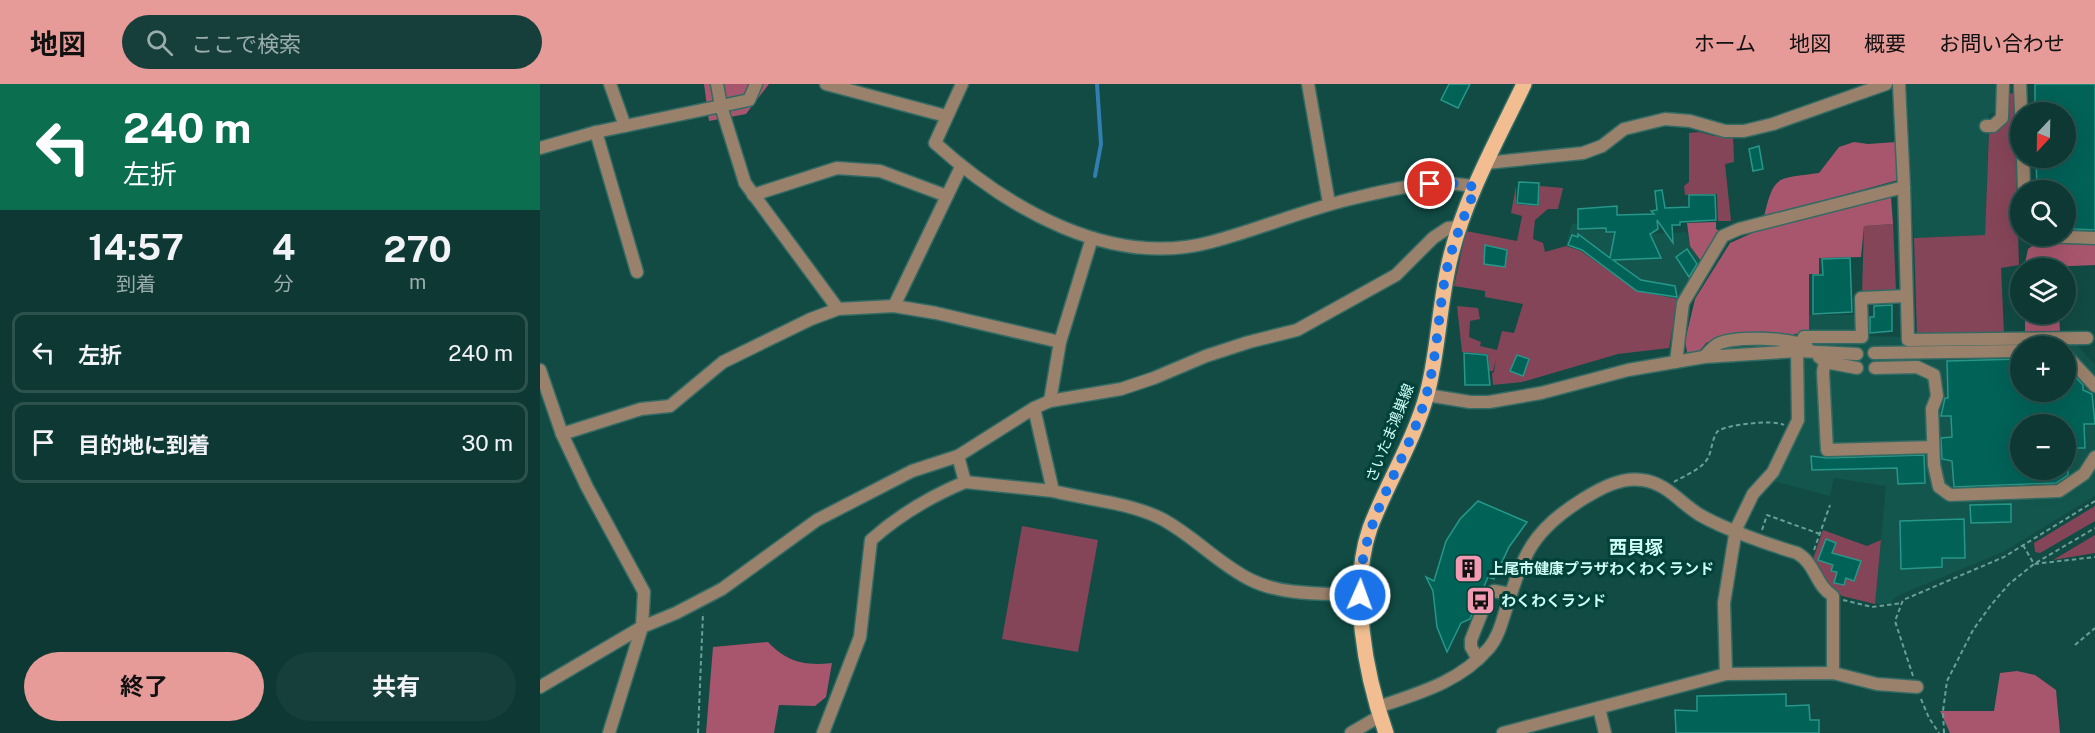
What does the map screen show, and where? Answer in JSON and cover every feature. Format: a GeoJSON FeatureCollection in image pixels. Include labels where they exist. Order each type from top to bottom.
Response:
{"type":"FeatureCollection","features":[{"type":"Feature","properties":{"kind":"main road","name":"さいたま鴻巣線"},"geometry":{"type":"LineString","coordinates":[[1386,733],[1379,711],[1363,629],[1360,595],[1361,565],[1369,533],[1427,395],[1446,275],[1460,227],[1486,163],[1524,84]]}},
{"type":"Feature","properties":{"kind":"street"},"geometry":{"type":"LineString","coordinates":[[610,84],[625,126]]}},
{"type":"Feature","properties":{"kind":"street"},"geometry":{"type":"LineString","coordinates":[[717,84],[720,106],[745,183],[838,309]]}},
{"type":"Feature","properties":{"kind":"street"},"geometry":{"type":"LineString","coordinates":[[540,148],[596,132],[749,100],[756,84]]}},
{"type":"Feature","properties":{"kind":"street"},"geometry":{"type":"LineString","coordinates":[[826,84],[946,116]]}},
{"type":"Feature","properties":{"kind":"street"},"geometry":{"type":"LineString","coordinates":[[962,84],[935,143],[961,167],[1053,225],[1092,238],[1159,249],[1208,243],[1329,203],[1409,185],[1450,183],[1476,187]]}},
{"type":"Feature","properties":{"kind":"street"},"geometry":{"type":"LineString","coordinates":[[1308,84],[1329,203]]}},
{"type":"Feature","properties":{"kind":"street"},"geometry":{"type":"LineString","coordinates":[[1486,163],[1583,153],[1602,146],[1624,129],[1665,119],[1690,121],[1725,131],[1744,131],[1773,124],[1886,84]]}},
{"type":"Feature","properties":{"kind":"street"},"geometry":{"type":"LineString","coordinates":[[1899,84],[1908,340],[2087,338]]}},
{"type":"Feature","properties":{"kind":"street"},"geometry":{"type":"LineString","coordinates":[[1986,126],[1993,126],[2002,118],[2003,84]]}},
{"type":"Feature","properties":{"kind":"street"},"geometry":{"type":"LineString","coordinates":[[2020,84],[2021,102]]}},
{"type":"Feature","properties":{"kind":"street"},"geometry":{"type":"LineString","coordinates":[[596,132],[637,273]]}},
{"type":"Feature","properties":{"kind":"street"},"geometry":{"type":"LineString","coordinates":[[894,306],[961,167]]}},
{"type":"Feature","properties":{"kind":"street"},"geometry":{"type":"LineString","coordinates":[[753,195],[810,179],[837,168],[880,171],[947,196]]}},
{"type":"Feature","properties":{"kind":"street"},"geometry":{"type":"LineString","coordinates":[[2023,180],[2024,168]]}},
{"type":"Feature","properties":{"kind":"street"},"geometry":{"type":"LineString","coordinates":[[1676,362],[1683,303],[1724,236],[1739,229],[1904,187]]}},
{"type":"Feature","properties":{"kind":"street"},"geometry":{"type":"LineString","coordinates":[[540,687],[642,627],[722,589],[817,520],[912,471],[958,456],[1034,408],[1050,401],[1121,388],[1249,342],[1298,330],[1396,275],[1433,238],[1448,228],[1460,227]]}},
{"type":"Feature","properties":{"kind":"street"},"geometry":{"type":"LineString","coordinates":[[2076,237],[2095,238]]}},
{"type":"Feature","properties":{"kind":"street"},"geometry":{"type":"LineString","coordinates":[[1050,401],[1060,342],[1092,238]]}},
{"type":"Feature","properties":{"kind":"street"},"geometry":{"type":"LineString","coordinates":[[1725,674],[1724,603],[1736,529],[1745,508],[1773,472],[1798,420],[1804,338],[1862,336],[1862,298],[1906,296]]}},
{"type":"Feature","properties":{"kind":"street"},"geometry":{"type":"LineString","coordinates":[[562,434],[641,409],[670,406],[723,362],[811,319],[838,309],[894,306],[936,313],[1060,342]]}},
{"type":"Feature","properties":{"kind":"street"},"geometry":{"type":"LineString","coordinates":[[1804,350],[1825,362],[1857,368]]}},
{"type":"Feature","properties":{"kind":"street"},"geometry":{"type":"LineString","coordinates":[[1427,395],[1470,402],[1512,400],[1628,370],[1704,357],[1804,350],[1857,354]]}},
{"type":"Feature","properties":{"kind":"street"},"geometry":{"type":"LineString","coordinates":[[1874,353],[2010,351]]}},
{"type":"Feature","properties":{"kind":"street"},"geometry":{"type":"LineString","coordinates":[[1825,362],[1823,372],[1827,450],[1933,447]]}},
{"type":"Feature","properties":{"kind":"street"},"geometry":{"type":"LineString","coordinates":[[2076,366],[2095,386]]}},
{"type":"Feature","properties":{"kind":"street"},"geometry":{"type":"LineString","coordinates":[[1875,368],[1917,367],[1934,375],[1937,396],[1932,410],[1934,465],[1939,487],[1950,495],[2059,491],[2084,474],[2095,457]]}},
{"type":"Feature","properties":{"kind":"street"},"geometry":{"type":"LineString","coordinates":[[540,370],[562,434],[587,487],[644,592],[642,627],[609,733]]}},
{"type":"Feature","properties":{"kind":"street"},"geometry":{"type":"LineString","coordinates":[[1034,408],[1053,491]]}},
{"type":"Feature","properties":{"kind":"street"},"geometry":{"type":"LineString","coordinates":[[958,456],[965,482]]}},
{"type":"Feature","properties":{"kind":"street"},"geometry":{"type":"LineString","coordinates":[[1351,733],[1379,711],[1437,687],[1478,659],[1495,640],[1528,548],[1541,531],[1568,508],[1608,485],[1624,481],[1642,480],[1666,489],[1700,515],[1797,553],[1808,561],[1819,584],[1833,596],[1833,673]]}},
{"type":"Feature","properties":{"kind":"street"},"geometry":{"type":"LineString","coordinates":[[823,733],[860,637],[871,540],[894,520],[932,496],[965,482],[1053,491],[1127,506],[1161,518],[1232,568],[1262,584],[1300,592],[1360,595]]}},
{"type":"Feature","properties":{"kind":"street"},"geometry":{"type":"LineString","coordinates":[[1478,659],[1471,647],[1471,640],[1489,594],[1494,591],[1511,594]]}},
{"type":"Feature","properties":{"kind":"street"},"geometry":{"type":"LineString","coordinates":[[1503,733],[1725,674],[1833,673],[1877,684],[1917,687]]}},
{"type":"Feature","properties":{"kind":"street"},"geometry":{"type":"LineString","coordinates":[[1599,708],[1605,733]]}},
{"type":"Feature","properties":{"kind":"path"},"geometry":{"type":"LineString","coordinates":[[1666,489],[1702,466],[1717,432],[1723,427],[1775,420],[1793,433]]}},
{"type":"Feature","properties":{"kind":"path"},"geometry":{"type":"LineString","coordinates":[[1897,616],[1903,600],[1983,567],[2095,501]]}},
{"type":"Feature","properties":{"kind":"path"},"geometry":{"type":"LineString","coordinates":[[1808,561],[1830,505]]}},
{"type":"Feature","properties":{"kind":"path"},"geometry":{"type":"LineString","coordinates":[[1758,539],[1767,515],[1820,534]]}},
{"type":"Feature","properties":{"kind":"path"},"geometry":{"type":"LineString","coordinates":[[1944,733],[1943,711],[1947,681],[1973,630],[2008,584],[2034,564],[2095,528]]}},
{"type":"Feature","properties":{"kind":"path"},"geometry":{"type":"LineString","coordinates":[[2023,545],[2034,564]]}},
{"type":"Feature","properties":{"kind":"path"},"geometry":{"type":"LineString","coordinates":[[2034,564],[2095,557]]}},
{"type":"Feature","properties":{"kind":"path"},"geometry":{"type":"LineString","coordinates":[[1833,596],[1863,606],[1902,603]]}},
{"type":"Feature","properties":{"kind":"path"},"geometry":{"type":"LineString","coordinates":[[698,733],[703,598]]}},
{"type":"Feature","properties":{"kind":"path"},"geometry":{"type":"LineString","coordinates":[[2075,645],[2095,628]]}},
{"type":"Feature","properties":{"kind":"shaded area"},"geometry":{"type":"Polygon","coordinates":[[[704,84],[769,84],[746,114],[709,121],[704,84]]]}},
{"type":"Feature","properties":{"kind":"shaded area"},"geometry":{"type":"Polygon","coordinates":[[[1907,84],[1996,84],[1995,113],[1989,114],[1985,235],[1914,238],[1907,84]]]}},
{"type":"Feature","properties":{"kind":"shaded area"},"geometry":{"type":"Polygon","coordinates":[[[2014,93],[2014,102],[2010,102],[2010,168],[2016,168],[2017,180],[2010,180],[2010,246],[2018,246],[2019,258],[2010,258],[2010,266],[2001,268],[2004,333],[1917,337],[1914,238],[1985,235],[1989,131],[2006,94],[2014,93]]]}},
{"type":"Feature","properties":{"kind":"shaded area"},"geometry":{"type":"Polygon","coordinates":[[[1699,132],[1714,136],[1733,135],[1734,162],[1725,164],[1731,221],[1718,221],[1717,194],[1685,195],[1684,186],[1689,182],[1689,133],[1699,132]]]}},
{"type":"Feature","properties":{"kind":"shaded area"},"geometry":{"type":"Polygon","coordinates":[[[1854,142],[1868,144],[1896,142],[1898,180],[1764,217],[1775,185],[1786,178],[1819,173],[1839,147],[1854,142]]]}},
{"type":"Feature","properties":{"kind":"shaded area"},"geometry":{"type":"Polygon","coordinates":[[[1516,186],[1516,204],[1538,206],[1540,186],[1563,188],[1558,209],[1548,209],[1535,220],[1533,239],[1543,243],[1545,252],[1566,246],[1581,251],[1637,291],[1678,299],[1669,348],[1618,354],[1522,382],[1493,385],[1492,373],[1494,372],[1496,360],[1493,371],[1489,371],[1488,354],[1462,352],[1457,306],[1478,308],[1480,319],[1470,321],[1469,337],[1481,342],[1480,346],[1497,350],[1502,331],[1514,333],[1523,304],[1485,297],[1485,291],[1454,286],[1466,231],[1517,241],[1522,216],[1511,213],[1516,186]]]}},
{"type":"Feature","properties":{"kind":"shaded area"},"geometry":{"type":"Polygon","coordinates":[[[1891,197],[1893,224],[1864,226],[1861,257],[1819,258],[1819,274],[1809,274],[1809,333],[1794,334],[1794,337],[1720,337],[1706,343],[1697,354],[1687,352],[1685,341],[1695,299],[1730,243],[1759,230],[1891,197]]]}},
{"type":"Feature","properties":{"kind":"shaded area"},"geometry":{"type":"Polygon","coordinates":[[[1716,222],[1716,229],[1720,231],[1701,261],[1690,246],[1687,223],[1716,222]]]}},
{"type":"Feature","properties":{"kind":"shaded area"},"geometry":{"type":"Polygon","coordinates":[[[1572,223],[1585,226],[1594,225],[1594,229],[1604,229],[1605,233],[1626,235],[1687,232],[1690,246],[1701,261],[1678,299],[1637,292],[1581,251],[1566,245],[1572,223]]]}},
{"type":"Feature","properties":{"kind":"shaded area"},"geometry":{"type":"Polygon","coordinates":[[[1893,224],[1896,290],[1891,294],[1862,294],[1864,226],[1893,224]]]}},
{"type":"Feature","properties":{"kind":"shaded area"},"geometry":{"type":"Polygon","coordinates":[[[2076,243],[2095,243],[2095,265],[2076,266],[2076,258],[2026,258],[2028,249],[2032,246],[2076,246],[2076,243]]]}},
{"type":"Feature","properties":{"kind":"shaded area"},"geometry":{"type":"Polygon","coordinates":[[[1808,315],[1858,315],[1867,336],[1903,337],[1903,345],[2010,344],[2010,402],[2076,402],[2076,344],[2095,365],[2095,496],[2003,552],[1897,596],[1890,603],[1875,604],[1886,486],[1834,478],[1830,496],[1770,480],[1797,437],[1803,412],[1794,334],[1808,333],[1808,315]]]}},
{"type":"Feature","properties":{"kind":"shaded area"},"geometry":{"type":"Polygon","coordinates":[[[2025,324],[2060,324],[2060,332],[2025,332],[2025,324]]]}},
{"type":"Feature","properties":{"kind":"shaded area"},"geometry":{"type":"Polygon","coordinates":[[[2095,506],[2095,521],[2040,553],[2035,552],[2034,543],[2095,506]]]}},
{"type":"Feature","properties":{"kind":"shaded area"},"geometry":{"type":"Polygon","coordinates":[[[1022,526],[1098,540],[1078,652],[1002,639],[1022,526]]]}},
{"type":"Feature","properties":{"kind":"shaded area"},"geometry":{"type":"Polygon","coordinates":[[[1823,530],[1867,546],[1881,540],[1875,604],[1842,596],[1824,580],[1813,559],[1823,530]]]}},
{"type":"Feature","properties":{"kind":"shaded area"},"geometry":{"type":"Polygon","coordinates":[[[2095,535],[2095,553],[2053,560],[2095,535]]]}},
{"type":"Feature","properties":{"kind":"shaded area"},"geometry":{"type":"Polygon","coordinates":[[[768,642],[782,654],[797,661],[813,664],[832,663],[826,697],[815,706],[779,705],[774,733],[706,733],[713,647],[768,642]]]}},
{"type":"Feature","properties":{"kind":"shaded area"},"geometry":{"type":"Polygon","coordinates":[[[2017,671],[2035,675],[2056,690],[2060,733],[1950,733],[1940,711],[1994,711],[2000,673],[2017,671]]]}},
{"type":"Feature","properties":{"kind":"building"},"geometry":{"type":"Polygon","coordinates":[[[1449,84],[1470,84],[1458,108],[1441,100],[1449,84]]]}},
{"type":"Feature","properties":{"kind":"building"},"geometry":{"type":"Polygon","coordinates":[[[2035,84],[2095,84],[2095,230],[2076,229],[2076,180],[2037,180],[2036,168],[2076,168],[2076,102],[2035,102],[2035,84]]]}},
{"type":"Feature","properties":{"kind":"building"},"geometry":{"type":"Polygon","coordinates":[[[1759,146],[1763,169],[1753,171],[1749,149],[1759,146]]]}},
{"type":"Feature","properties":{"kind":"building"},"geometry":{"type":"Polygon","coordinates":[[[1519,182],[1539,183],[1538,205],[1517,203],[1519,182]]]}},
{"type":"Feature","properties":{"kind":"building"},"geometry":{"type":"Polygon","coordinates":[[[1662,190],[1665,208],[1689,207],[1689,195],[1715,195],[1716,220],[1680,222],[1680,225],[1672,225],[1673,243],[1657,220],[1658,229],[1650,234],[1661,258],[1613,260],[1641,280],[1675,286],[1677,297],[1637,291],[1582,250],[1568,245],[1572,235],[1578,237],[1578,234],[1610,258],[1615,232],[1606,232],[1606,228],[1578,229],[1578,209],[1617,206],[1617,215],[1654,214],[1651,211],[1657,210],[1655,191],[1662,190]]]}},
{"type":"Feature","properties":{"kind":"building"},"geometry":{"type":"Polygon","coordinates":[[[1485,245],[1507,250],[1505,267],[1484,264],[1485,245]]]}},
{"type":"Feature","properties":{"kind":"building"},"geometry":{"type":"Polygon","coordinates":[[[1687,249],[1697,264],[1689,277],[1676,257],[1687,249]]]}},
{"type":"Feature","properties":{"kind":"building"},"geometry":{"type":"Polygon","coordinates":[[[1850,258],[1852,312],[1813,314],[1813,275],[1823,275],[1822,259],[1850,258]]]}},
{"type":"Feature","properties":{"kind":"building"},"geometry":{"type":"Polygon","coordinates":[[[1892,305],[1892,331],[1870,333],[1870,317],[1874,317],[1874,306],[1892,305]]]}},
{"type":"Feature","properties":{"kind":"building"},"geometry":{"type":"Polygon","coordinates":[[[1464,353],[1487,355],[1490,385],[1465,385],[1464,353]]]}},
{"type":"Feature","properties":{"kind":"building"},"geometry":{"type":"Polygon","coordinates":[[[1517,355],[1529,359],[1523,376],[1510,371],[1517,355]]]}},
{"type":"Feature","properties":{"kind":"building"},"geometry":{"type":"Polygon","coordinates":[[[2010,359],[2010,402],[2076,402],[2076,378],[2083,385],[2083,390],[2092,394],[2095,424],[2084,424],[2085,448],[2076,448],[2076,414],[2010,414],[2010,480],[2060,480],[2056,483],[1954,487],[1952,461],[1942,459],[1941,438],[1952,437],[1951,416],[1941,416],[1945,398],[1948,398],[1947,361],[2010,359]]]}},
{"type":"Feature","properties":{"kind":"building"},"geometry":{"type":"Polygon","coordinates":[[[1924,455],[1925,483],[1898,484],[1897,468],[1812,470],[1811,456],[1827,458],[1924,455]]]}},
{"type":"Feature","properties":{"kind":"building","name":"上尾市健康プラザわくわくランド"},"geometry":{"type":"Polygon","coordinates":[[[1478,501],[1527,522],[1509,547],[1494,579],[1488,577],[1470,619],[1461,623],[1447,652],[1437,627],[1433,591],[1426,577],[1434,581],[1446,541],[1460,519],[1478,501]]]}},
{"type":"Feature","properties":{"kind":"building"},"geometry":{"type":"Polygon","coordinates":[[[2011,504],[2011,522],[1971,523],[1970,505],[2011,504]]]}},
{"type":"Feature","properties":{"kind":"building"},"geometry":{"type":"Polygon","coordinates":[[[1964,519],[1965,558],[1942,558],[1942,567],[1901,569],[1900,521],[1964,519]]]}},
{"type":"Feature","properties":{"kind":"building"},"geometry":{"type":"Polygon","coordinates":[[[1826,539],[1836,543],[1832,553],[1861,561],[1854,581],[1846,578],[1844,585],[1834,583],[1837,572],[1831,571],[1833,565],[1818,560],[1826,539]]]}},
{"type":"Feature","properties":{"kind":"building"},"geometry":{"type":"Polygon","coordinates":[[[1786,694],[1786,706],[1809,705],[1810,720],[1819,720],[1819,733],[1676,733],[1675,710],[1697,711],[1697,696],[1786,694]]]}},
{"type":"Feature","properties":{"kind":"waterway"},"geometry":{"type":"LineString","coordinates":[[1095,176],[1101,144],[1097,84]]}},
{"type":"Feature","properties":{"kind":"place","name":"上尾市健康プラザわくわくランド"},"geometry":{"type":"Point","coordinates":[1468,569]}},
{"type":"Feature","properties":{"kind":"place","name":"わくわくランド"},"geometry":{"type":"Point","coordinates":[1480,601]}},
{"type":"Feature","properties":{"kind":"district","name":"西貝塚"},"geometry":{"type":"Point","coordinates":[1636,548]}},
{"type":"Feature","properties":{"kind":"route"},"geometry":{"type":"LineString","coordinates":[[1360,595],[1359,578],[1363,552],[1371,527],[1427,395],[1446,275],[1455,240],[1476,187],[1450,183],[1430,184]]}}]}
